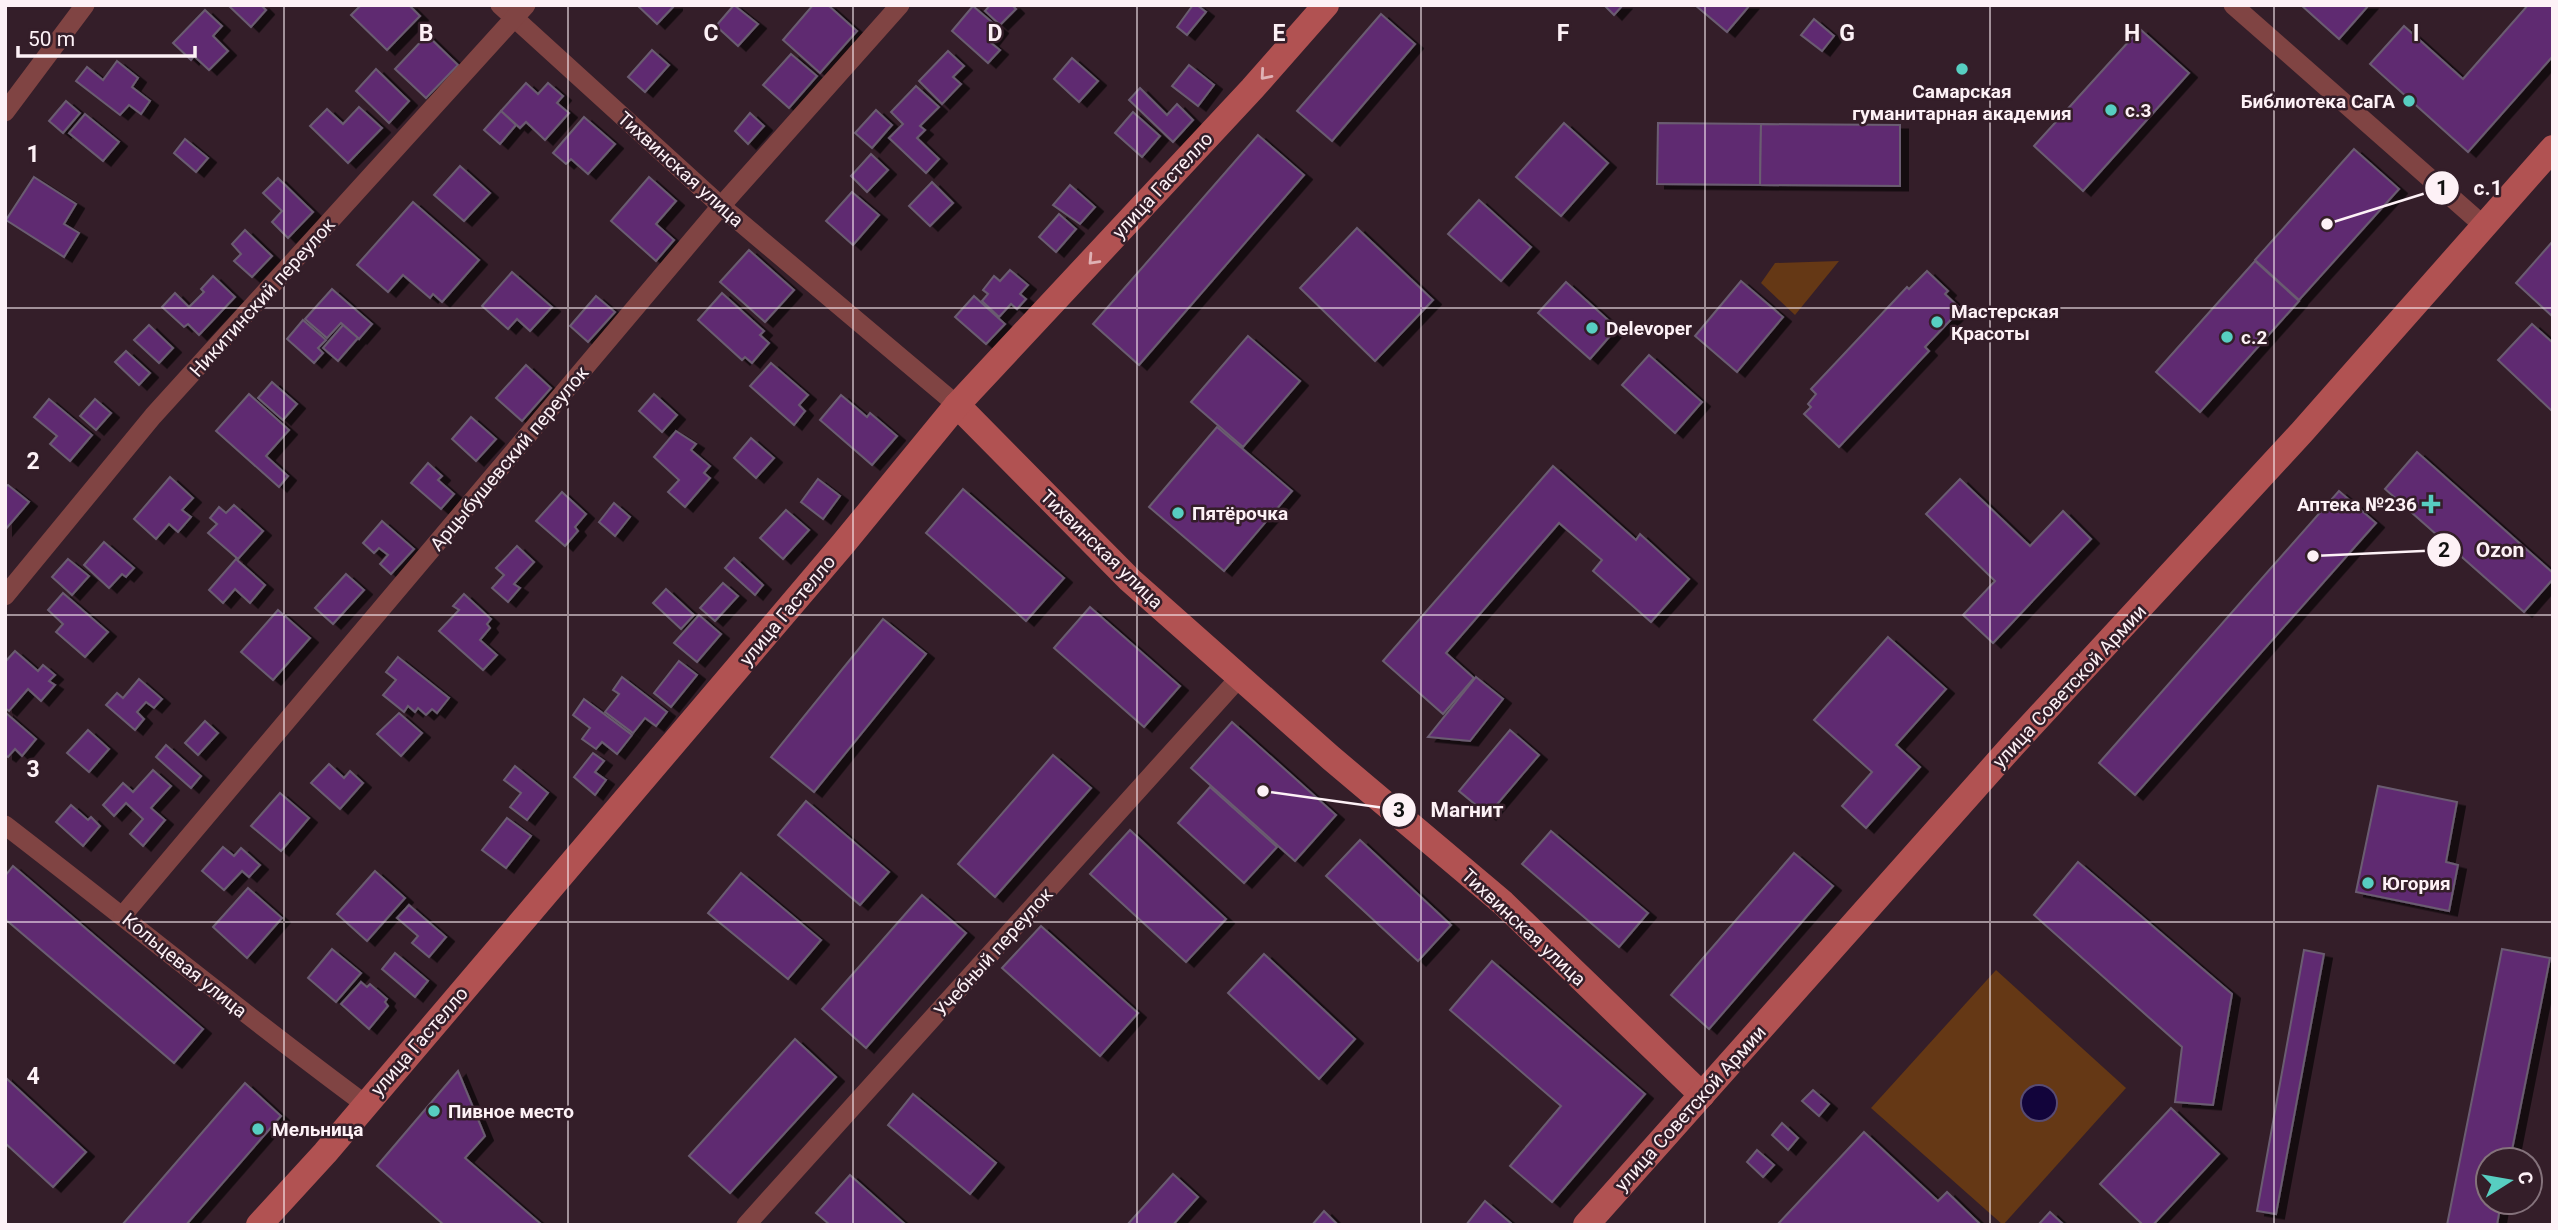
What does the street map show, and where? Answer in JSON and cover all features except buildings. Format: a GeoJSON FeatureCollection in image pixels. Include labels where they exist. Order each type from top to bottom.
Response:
{"type":"FeatureCollection","features":[{"type":"Feature","properties":{"kind":"street"},"geometry":{"type":"LineString","coordinates":[[5,112],[85,5]]}},
{"type":"Feature","properties":{"kind":"street","name":"Арцыбушевский переулок"},"geometry":{"type":"LineString","coordinates":[[122,915],[721,206],[900,5]]}},
{"type":"Feature","properties":{"kind":"street","name":"улица Гастелло"},"geometry":{"type":"LineString","coordinates":[[259,1225],[325,1153],[843,544],[957,405],[1252,89],[1326,5]]}},
{"type":"Feature","properties":{"kind":"street"},"geometry":{"type":"LineString","coordinates":[[2233,5],[2484,226]]}},
{"type":"Feature","properties":{"kind":"street","name":"Тихвинская улица"},"geometry":{"type":"LineString","coordinates":[[513,10],[721,206],[957,405],[1130,580],[1239,678],[1503,903],[1702,1095]]}},
{"type":"Feature","properties":{"kind":"street","name":"Никитинский переулок"},"geometry":{"type":"LineString","coordinates":[[5,596],[153,416],[513,10]]}},
{"type":"Feature","properties":{"kind":"street","name":"улица Советской Армии"},"geometry":{"type":"LineString","coordinates":[[1586,1225],[2014,745],[2302,432],[2553,148]]}},
{"type":"Feature","properties":{"kind":"street","name":"Учебный переулок"},"geometry":{"type":"LineString","coordinates":[[746,1225],[1239,678]]}},
{"type":"Feature","properties":{"kind":"street","name":"Кольцевая улица"},"geometry":{"type":"LineString","coordinates":[[5,825],[271,1035],[365,1104]]}},
{"type":"Feature","properties":{"kind":"shaded area"},"geometry":{"type":"Polygon","coordinates":[[[1839,261],[1795,315],[1761,283],[1775,263],[1839,261]]]}},
{"type":"Feature","properties":{"kind":"shaded area"},"geometry":{"type":"Polygon","coordinates":[[[1996,970],[2126,1088],[2003,1225],[1871,1108],[1996,970]]]}},
{"type":"Feature","properties":{"kind":"shaded area"},"geometry":{"type":"Polygon","coordinates":[[[2039,1085],[2052,1090],[2057,1103],[2052,1116],[2039,1121],[2026,1116],[2021,1103],[2026,1090],[2039,1085]]]}},
{"type":"Feature","properties":{"kind":"place","name":"Самарская гуманитарная академия"},"geometry":{"type":"Point","coordinates":[1962,69]}},
{"type":"Feature","properties":{"kind":"place","name":"Библиотека СаГА"},"geometry":{"type":"Point","coordinates":[2409,101]}},
{"type":"Feature","properties":{"kind":"place","name":"с.3"},"geometry":{"type":"Point","coordinates":[2111,110]}},
{"type":"Feature","properties":{"kind":"place","name":"с.1"},"geometry":{"type":"Point","coordinates":[2327,224]}},
{"type":"Feature","properties":{"kind":"place","name":"Мастерская Красоты"},"geometry":{"type":"Point","coordinates":[1937,322]}},
{"type":"Feature","properties":{"kind":"place","name":"Delevoper"},"geometry":{"type":"Point","coordinates":[1592,328]}},
{"type":"Feature","properties":{"kind":"place","name":"с.2"},"geometry":{"type":"Point","coordinates":[2227,337]}},
{"type":"Feature","properties":{"kind":"place","name":"Аптека №236"},"geometry":{"type":"Point","coordinates":[2431,504]}},
{"type":"Feature","properties":{"kind":"place","name":"Пятёрочка"},"geometry":{"type":"Point","coordinates":[1178,513]}},
{"type":"Feature","properties":{"kind":"place","name":"Ozon"},"geometry":{"type":"Point","coordinates":[2313,556]}},
{"type":"Feature","properties":{"kind":"place","name":"Магнит"},"geometry":{"type":"Point","coordinates":[1263,791]}},
{"type":"Feature","properties":{"kind":"place","name":"Югория"},"geometry":{"type":"Point","coordinates":[2368,883]}},
{"type":"Feature","properties":{"kind":"place","name":"Пивное место"},"geometry":{"type":"Point","coordinates":[434,1111]}},
{"type":"Feature","properties":{"kind":"place","name":"Мельница"},"geometry":{"type":"Point","coordinates":[258,1129]}}]}
